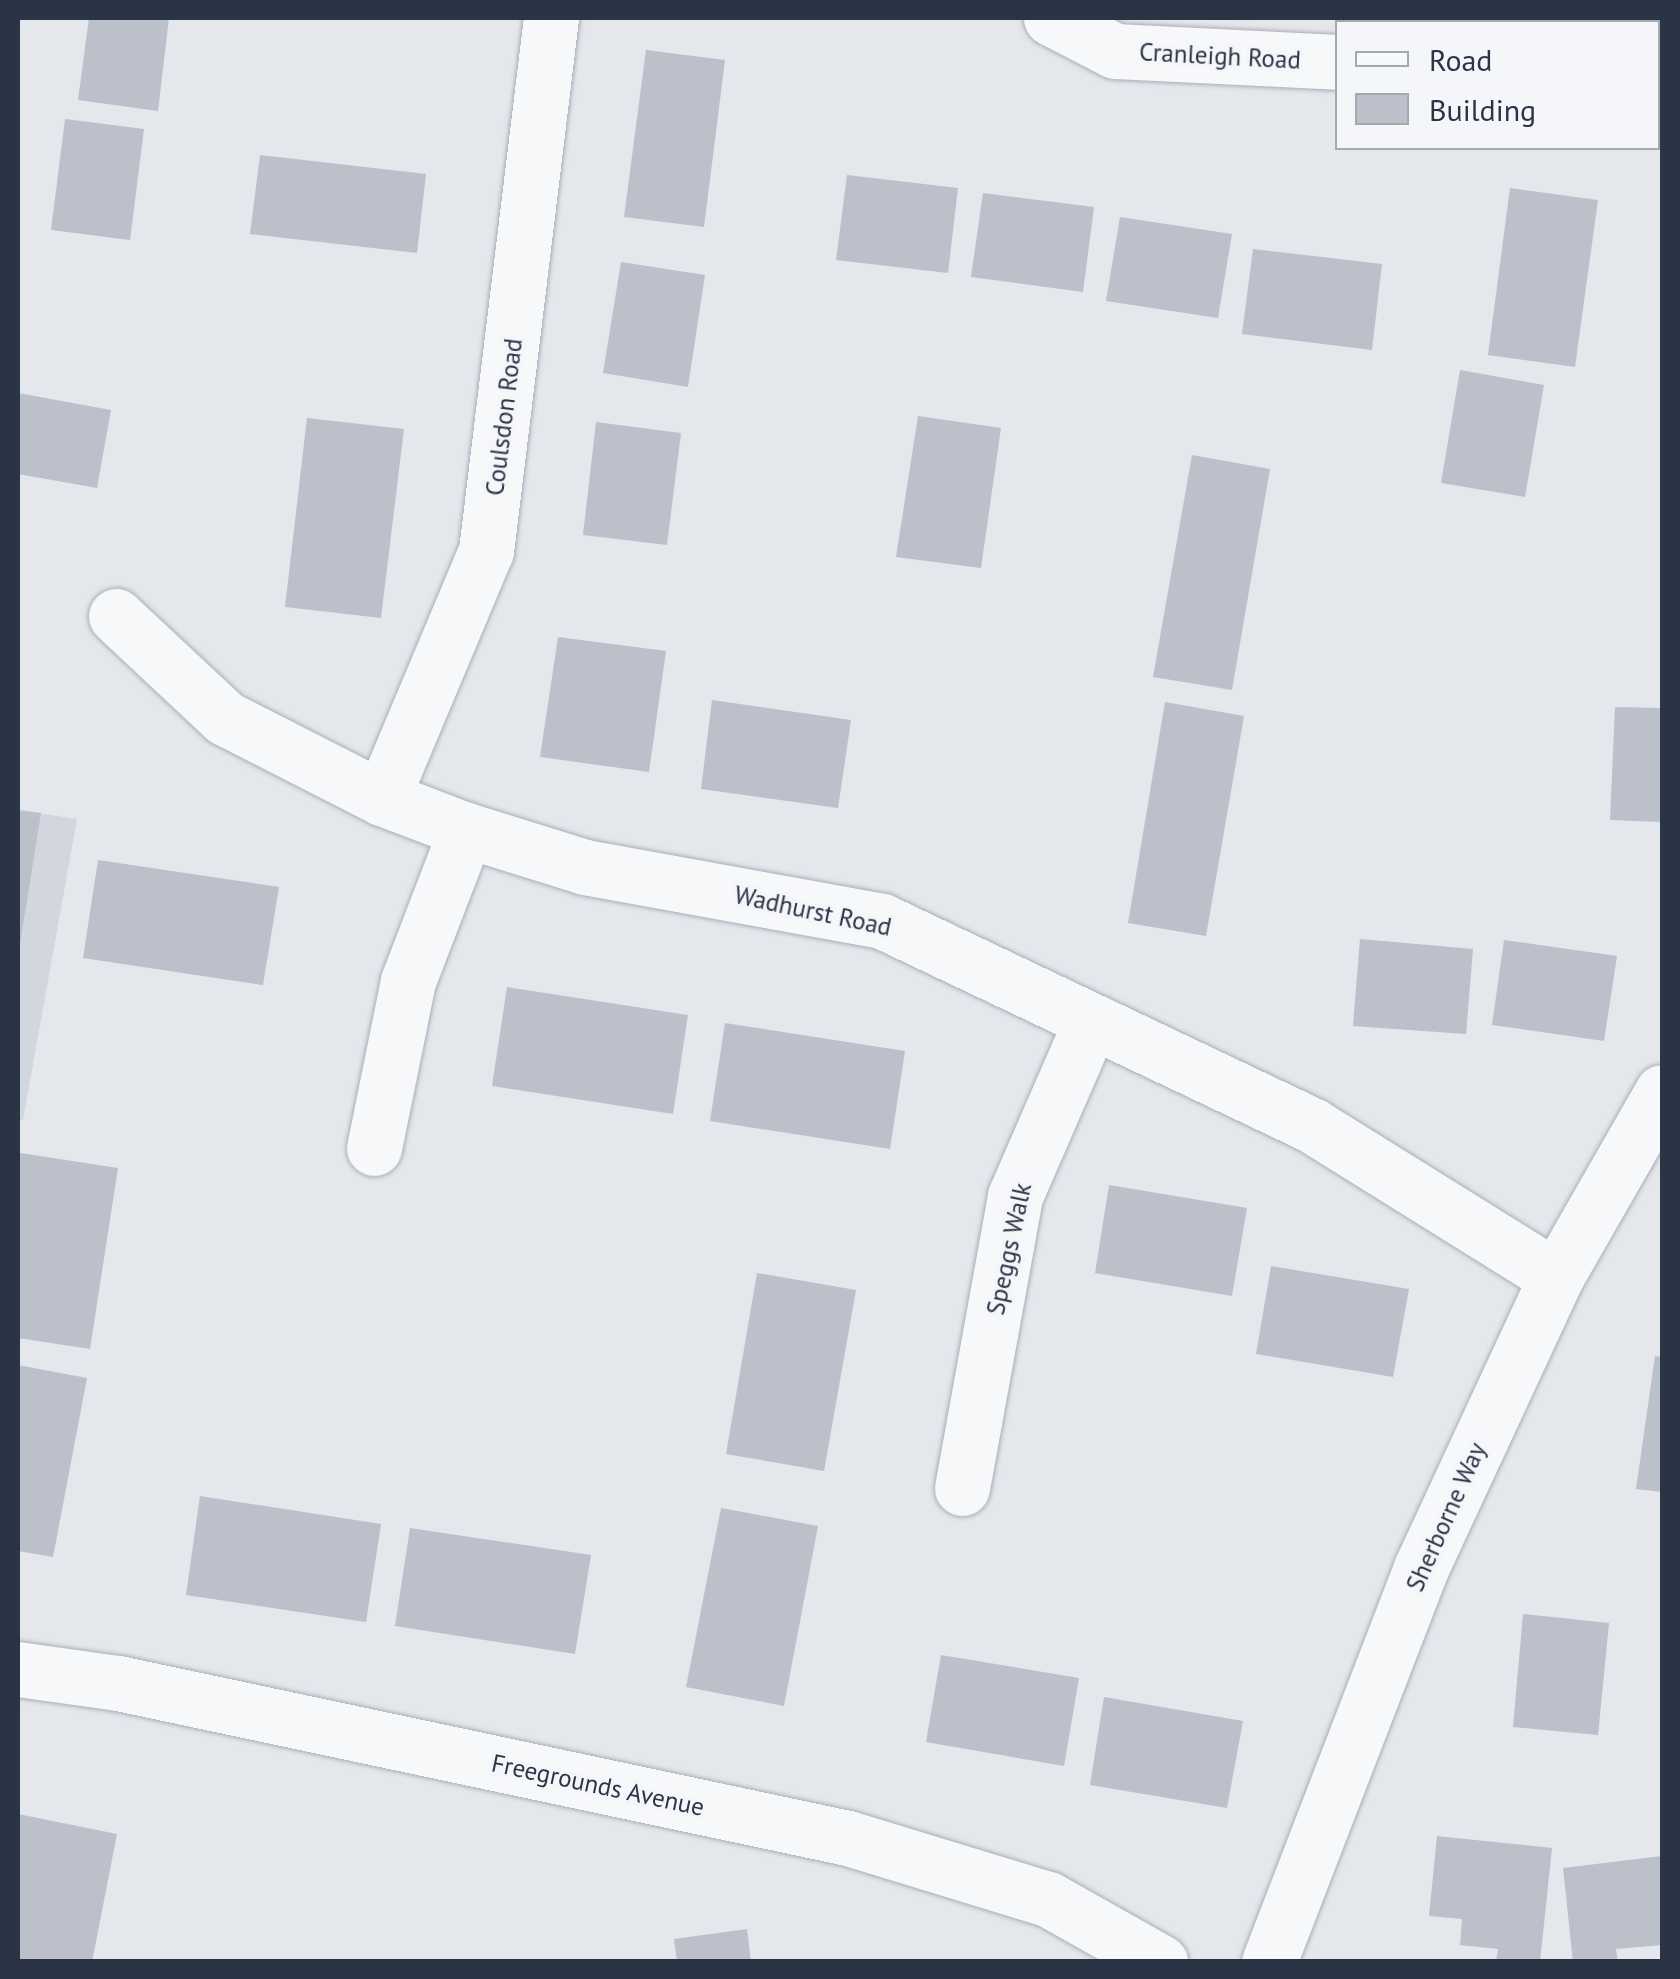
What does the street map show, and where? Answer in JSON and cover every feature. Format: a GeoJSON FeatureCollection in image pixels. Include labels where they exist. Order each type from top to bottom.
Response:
{"type":"FeatureCollection","features":[{"type":"Feature","properties":{"kind":"street","name":"Coulsdon Road"},"geometry":{"type":"LineString","coordinates":[[382,798],[486,550],[551,18]]}},
{"type":"Feature","properties":{"kind":"street","name":"Cranleigh Road"},"geometry":{"type":"LineString","coordinates":[[1051,18],[1115,51],[1335,62]]}},
{"type":"Feature","properties":{"kind":"street","name":"Wadhurst Road"},"geometry":{"type":"LineString","coordinates":[[116,616],[225,718],[382,798],[466,830],[586,867],[882,921],[1314,1126],[1556,1277]]}},
{"type":"Feature","properties":{"kind":"street"},"geometry":{"type":"LineString","coordinates":[[374,1148],[408,981],[466,830]]}},
{"type":"Feature","properties":{"kind":"street","name":"Speggs Walk"},"geometry":{"type":"LineString","coordinates":[[962,1488],[1015,1196],[1091,1021]]}},
{"type":"Feature","properties":{"kind":"street","name":"Sherborne Way"},"geometry":{"type":"LineString","coordinates":[[1268,1962],[1420,1568],[1556,1277],[1662,1092]]}},
{"type":"Feature","properties":{"kind":"street","name":"Freegrounds Avenue"},"geometry":{"type":"LineString","coordinates":[[18,1669],[118,1682],[848,1838],[1048,1899],[1160,1962]]}},
{"type":"Feature","properties":{"kind":"shaded area"},"geometry":{"type":"Polygon","coordinates":[[[18,810],[77,819],[23,1120],[18,1120],[18,810]]]}},
{"type":"Feature","properties":{"kind":"building"},"geometry":{"type":"Polygon","coordinates":[[[89,18],[169,18],[158,111],[78,100],[89,18]]]}},
{"type":"Feature","properties":{"kind":"building"},"geometry":{"type":"Polygon","coordinates":[[[1496,18],[1610,18],[1610,20],[1496,18]]]}},
{"type":"Feature","properties":{"kind":"building"},"geometry":{"type":"Polygon","coordinates":[[[1662,18],[1662,56],[1660,20],[1630,20],[1662,18]]]}},
{"type":"Feature","properties":{"kind":"building"},"geometry":{"type":"Polygon","coordinates":[[[646,50],[725,60],[704,227],[624,217],[646,50]]]}},
{"type":"Feature","properties":{"kind":"building"},"geometry":{"type":"Polygon","coordinates":[[[65,119],[144,129],[130,240],[51,230],[65,119]]]}},
{"type":"Feature","properties":{"kind":"building"},"geometry":{"type":"Polygon","coordinates":[[[260,155],[426,174],[417,253],[250,234],[260,155]]]}},
{"type":"Feature","properties":{"kind":"building"},"geometry":{"type":"Polygon","coordinates":[[[847,175],[958,188],[948,273],[836,260],[847,175]]]}},
{"type":"Feature","properties":{"kind":"building"},"geometry":{"type":"Polygon","coordinates":[[[1510,188],[1598,200],[1575,367],[1488,355],[1510,188]]]}},
{"type":"Feature","properties":{"kind":"building"},"geometry":{"type":"Polygon","coordinates":[[[983,193],[1094,207],[1083,292],[971,277],[983,193]]]}},
{"type":"Feature","properties":{"kind":"building"},"geometry":{"type":"Polygon","coordinates":[[[1120,217],[1232,234],[1218,318],[1106,301],[1120,217]]]}},
{"type":"Feature","properties":{"kind":"building"},"geometry":{"type":"Polygon","coordinates":[[[1253,249],[1382,264],[1372,350],[1242,334],[1253,249]]]}},
{"type":"Feature","properties":{"kind":"building"},"geometry":{"type":"Polygon","coordinates":[[[621,262],[705,275],[688,387],[603,373],[621,262]]]}},
{"type":"Feature","properties":{"kind":"building"},"geometry":{"type":"Polygon","coordinates":[[[1460,370],[1544,385],[1525,497],[1441,483],[1460,370]]]}},
{"type":"Feature","properties":{"kind":"building"},"geometry":{"type":"Polygon","coordinates":[[[18,393],[111,410],[97,488],[18,474],[18,393]]]}},
{"type":"Feature","properties":{"kind":"building"},"geometry":{"type":"Polygon","coordinates":[[[918,416],[1001,428],[981,568],[896,557],[918,416]]]}},
{"type":"Feature","properties":{"kind":"building"},"geometry":{"type":"Polygon","coordinates":[[[307,418],[404,429],[381,618],[285,607],[307,418]]]}},
{"type":"Feature","properties":{"kind":"building"},"geometry":{"type":"Polygon","coordinates":[[[596,422],[681,433],[667,545],[583,535],[596,422]]]}},
{"type":"Feature","properties":{"kind":"building"},"geometry":{"type":"Polygon","coordinates":[[[1192,455],[1270,469],[1232,690],[1153,677],[1192,455]]]}},
{"type":"Feature","properties":{"kind":"building"},"geometry":{"type":"Polygon","coordinates":[[[558,637],[666,651],[649,772],[540,757],[558,637]]]}},
{"type":"Feature","properties":{"kind":"building"},"geometry":{"type":"Polygon","coordinates":[[[712,700],[851,720],[838,808],[701,789],[712,700]]]}},
{"type":"Feature","properties":{"kind":"building"},"geometry":{"type":"Polygon","coordinates":[[[1165,702],[1244,716],[1206,936],[1128,923],[1165,702]]]}},
{"type":"Feature","properties":{"kind":"building"},"geometry":{"type":"Polygon","coordinates":[[[1615,707],[1662,708],[1662,822],[1610,820],[1615,707]]]}},
{"type":"Feature","properties":{"kind":"building"},"geometry":{"type":"Polygon","coordinates":[[[18,810],[41,813],[20,944],[18,944],[18,810]]]}},
{"type":"Feature","properties":{"kind":"building"},"geometry":{"type":"Polygon","coordinates":[[[98,860],[279,887],[263,985],[83,958],[98,860]]]}},
{"type":"Feature","properties":{"kind":"building"},"geometry":{"type":"Polygon","coordinates":[[[1360,939],[1473,949],[1466,1034],[1353,1026],[1360,939]]]}},
{"type":"Feature","properties":{"kind":"building"},"geometry":{"type":"Polygon","coordinates":[[[1504,940],[1617,956],[1604,1041],[1492,1025],[1504,940]]]}},
{"type":"Feature","properties":{"kind":"building"},"geometry":{"type":"Polygon","coordinates":[[[507,987],[688,1015],[673,1114],[492,1086],[507,987]]]}},
{"type":"Feature","properties":{"kind":"building"},"geometry":{"type":"Polygon","coordinates":[[[725,1023],[905,1051],[890,1149],[710,1121],[725,1023]]]}},
{"type":"Feature","properties":{"kind":"building"},"geometry":{"type":"Polygon","coordinates":[[[20,1153],[118,1168],[90,1349],[18,1338],[20,1153]]]}},
{"type":"Feature","properties":{"kind":"building"},"geometry":{"type":"Polygon","coordinates":[[[1109,1185],[1247,1208],[1232,1296],[1095,1273],[1109,1185]]]}},
{"type":"Feature","properties":{"kind":"building"},"geometry":{"type":"Polygon","coordinates":[[[1271,1266],[1409,1289],[1393,1377],[1256,1354],[1271,1266]]]}},
{"type":"Feature","properties":{"kind":"building"},"geometry":{"type":"Polygon","coordinates":[[[757,1273],[856,1290],[824,1471],[726,1454],[757,1273]]]}},
{"type":"Feature","properties":{"kind":"building"},"geometry":{"type":"Polygon","coordinates":[[[1655,1356],[1662,1357],[1662,1492],[1636,1489],[1655,1356]]]}},
{"type":"Feature","properties":{"kind":"building"},"geometry":{"type":"Polygon","coordinates":[[[18,1365],[87,1378],[53,1557],[18,1551],[18,1365]]]}},
{"type":"Feature","properties":{"kind":"building"},"geometry":{"type":"Polygon","coordinates":[[[200,1496],[381,1524],[366,1622],[186,1595],[200,1496]]]}},
{"type":"Feature","properties":{"kind":"building"},"geometry":{"type":"Polygon","coordinates":[[[721,1508],[818,1526],[784,1706],[686,1687],[721,1508]]]}},
{"type":"Feature","properties":{"kind":"building"},"geometry":{"type":"Polygon","coordinates":[[[410,1528],[591,1555],[575,1654],[395,1626],[410,1528]]]}},
{"type":"Feature","properties":{"kind":"building"},"geometry":{"type":"Polygon","coordinates":[[[1523,1614],[1609,1623],[1598,1735],[1513,1727],[1523,1614]]]}},
{"type":"Feature","properties":{"kind":"building"},"geometry":{"type":"Polygon","coordinates":[[[941,1655],[1079,1678],[1064,1766],[926,1742],[941,1655]]]}},
{"type":"Feature","properties":{"kind":"building"},"geometry":{"type":"Polygon","coordinates":[[[1104,1697],[1243,1721],[1227,1808],[1090,1785],[1104,1697]]]}},
{"type":"Feature","properties":{"kind":"building"},"geometry":{"type":"Polygon","coordinates":[[[18,1814],[117,1834],[92,1962],[18,1962],[18,1814]]]}},
{"type":"Feature","properties":{"kind":"building"},"geometry":{"type":"Polygon","coordinates":[[[1437,1836],[1552,1848],[1540,1962],[1496,1962],[1498,1949],[1460,1945],[1462,1919],[1429,1916],[1437,1836]]]}},
{"type":"Feature","properties":{"kind":"building"},"geometry":{"type":"Polygon","coordinates":[[[1662,1856],[1662,1945],[1616,1949],[1618,1962],[1573,1962],[1563,1868],[1662,1856]]]}},
{"type":"Feature","properties":{"kind":"building"},"geometry":{"type":"Polygon","coordinates":[[[747,1929],[751,1962],[677,1962],[674,1939],[747,1929]]]}}]}
